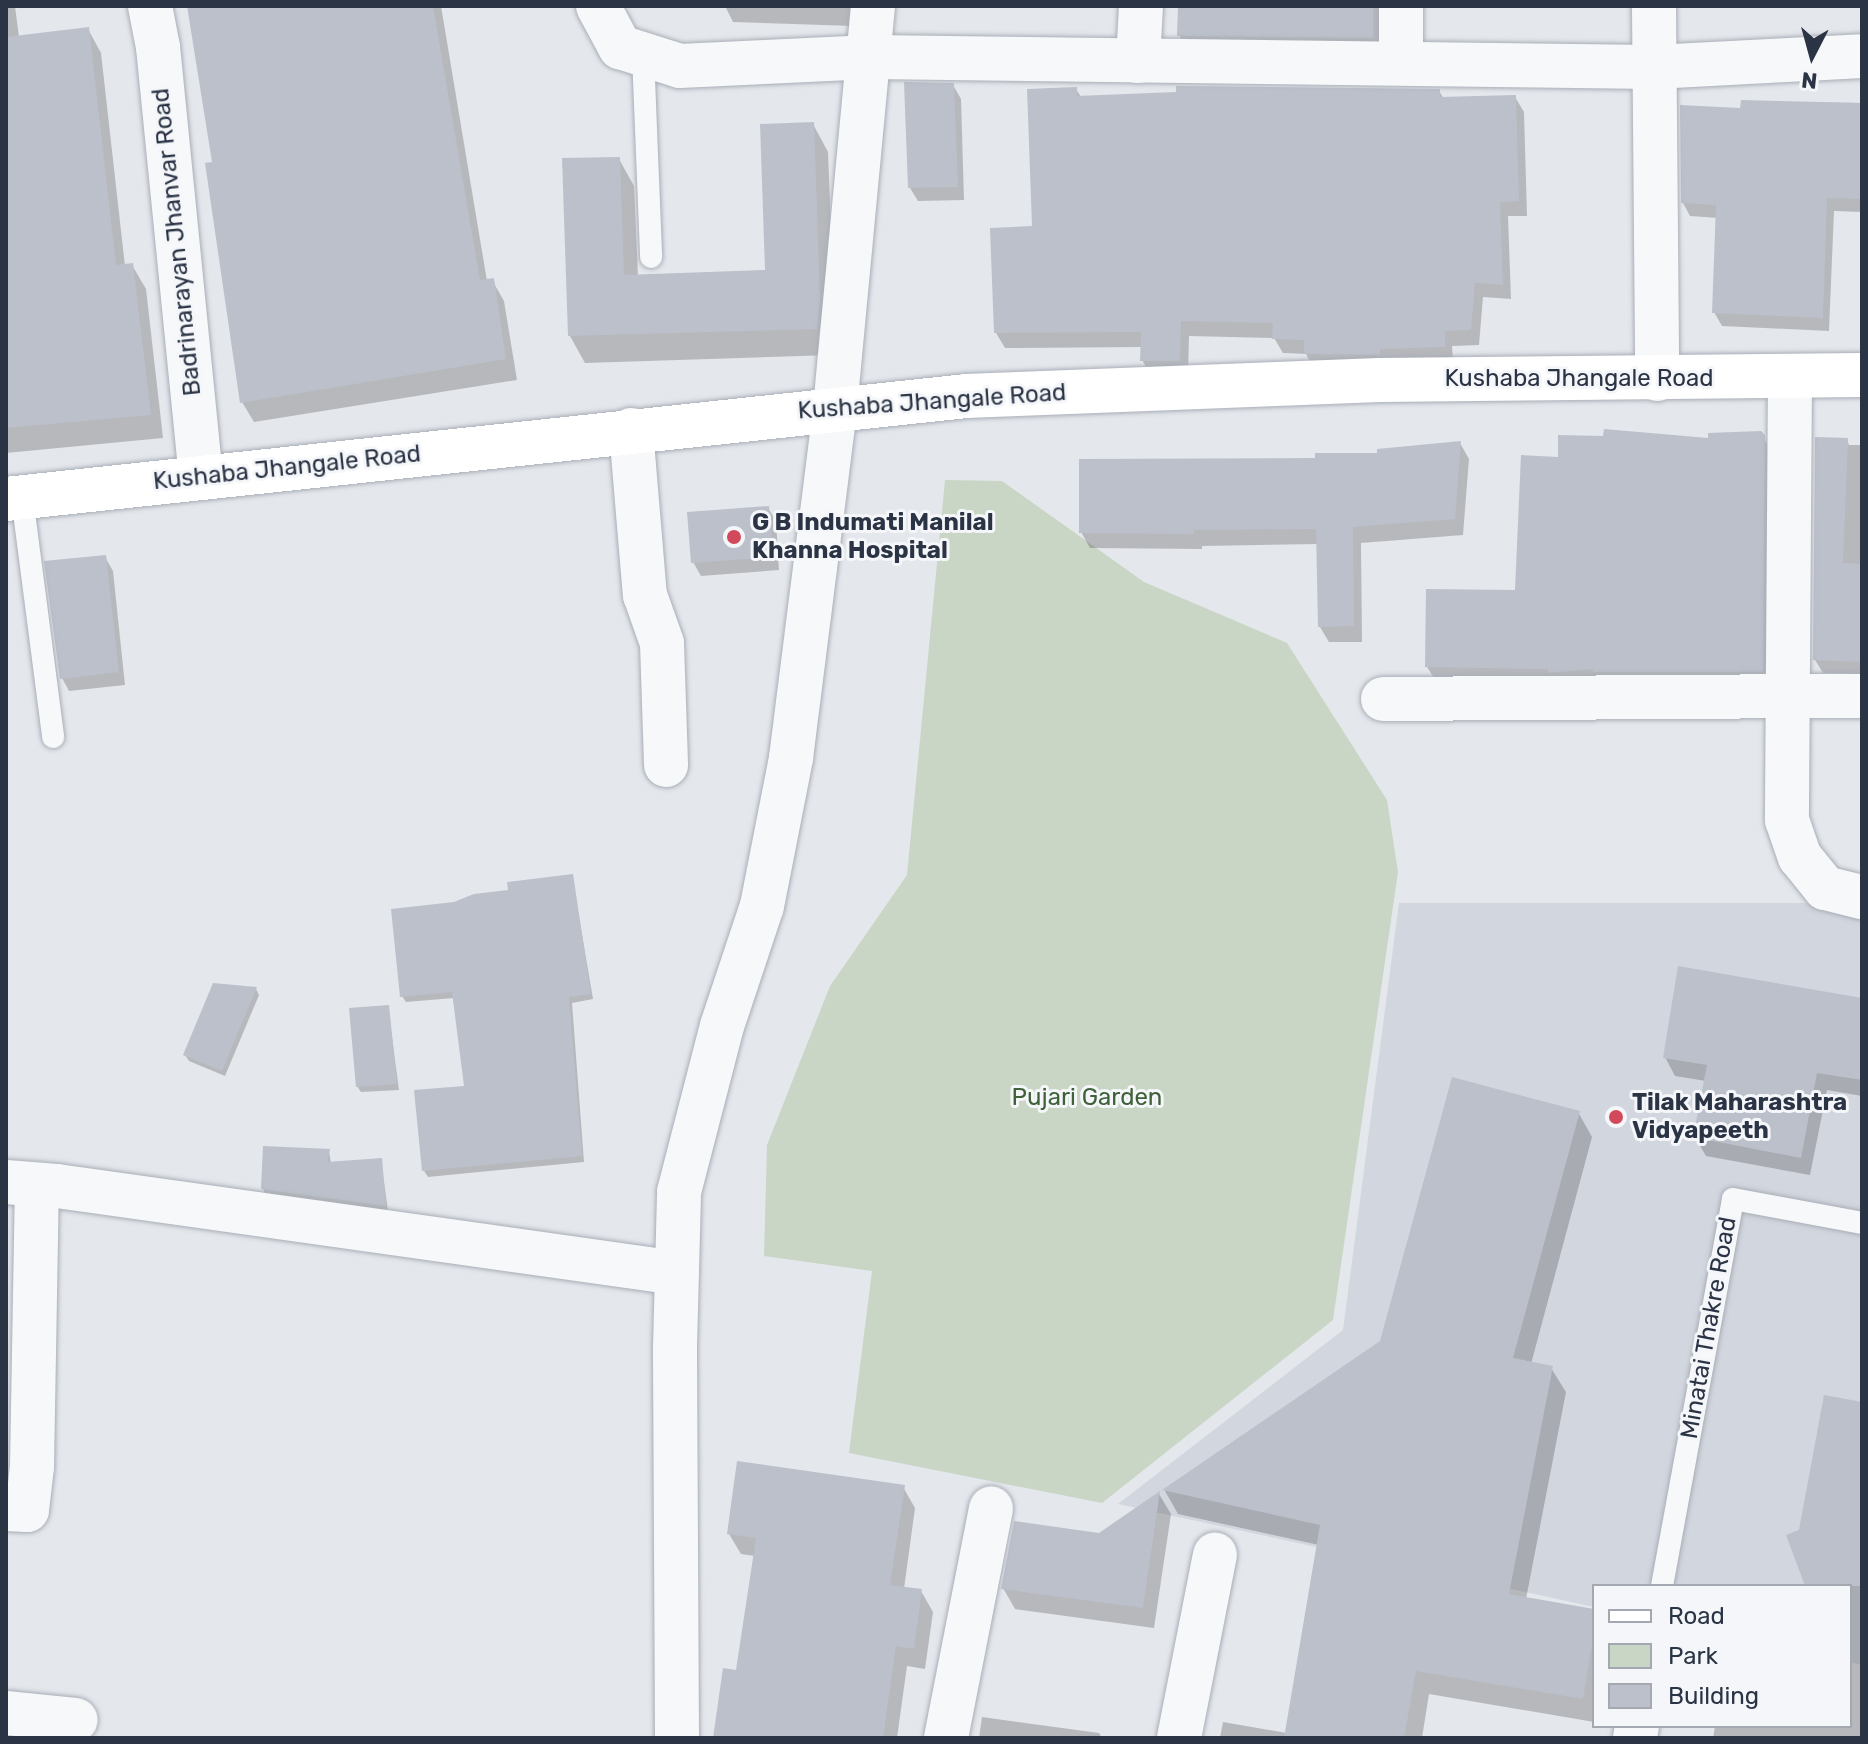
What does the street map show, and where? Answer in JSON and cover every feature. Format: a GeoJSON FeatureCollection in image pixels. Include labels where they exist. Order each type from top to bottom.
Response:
{"type":"FeatureCollection","features":[{"type":"Feature","properties":{"kind":"street","name":"Badrinarayan Jhanvar Road"},"geometry":{"type":"LineString","coordinates":[[150,6],[158,47],[201,478]]}},
{"type":"Feature","properties":{"kind":"street"},"geometry":{"type":"LineString","coordinates":[[598,6],[620,47],[680,66],[871,57],[1654,67],[1862,56]]}},
{"type":"Feature","properties":{"kind":"street"},"geometry":{"type":"LineString","coordinates":[[677,1738],[679,1192],[722,1026],[762,906],[791,758],[835,408],[871,57],[873,6]]}},
{"type":"Feature","properties":{"kind":"street"},"geometry":{"type":"LineString","coordinates":[[1138,61],[1141,6]]}},
{"type":"Feature","properties":{"kind":"street"},"geometry":{"type":"LineString","coordinates":[[1401,6],[1401,63]]}},
{"type":"Feature","properties":{"kind":"street"},"geometry":{"type":"LineString","coordinates":[[1654,6],[1657,379]]}},
{"type":"Feature","properties":{"kind":"street","name":"Kushaba Jhangale Road"},"geometry":{"type":"LineString","coordinates":[[14,498],[966,396],[1380,380],[1862,375]]}},
{"type":"Feature","properties":{"kind":"street"},"geometry":{"type":"LineString","coordinates":[[1790,376],[1785,697],[1787,820],[1800,857],[1825,888],[1862,897]]}},
{"type":"Feature","properties":{"kind":"street"},"geometry":{"type":"LineString","coordinates":[[631,430],[645,595],[662,643],[666,765]]}},
{"type":"Feature","properties":{"kind":"street"},"geometry":{"type":"LineString","coordinates":[[1383,699],[1862,696]]}},
{"type":"Feature","properties":{"kind":"street"},"geometry":{"type":"LineString","coordinates":[[6,1509],[27,1510],[32,1467],[22,1184],[677,1273]]}},
{"type":"Feature","properties":{"kind":"street"},"geometry":{"type":"LineString","coordinates":[[946,1738],[991,1508]]}},
{"type":"Feature","properties":{"kind":"street"},"geometry":{"type":"LineString","coordinates":[[1179,1738],[1215,1555]]}},
{"type":"Feature","properties":{"kind":"street"},"geometry":{"type":"LineString","coordinates":[[6,1713],[76,1720]]}},
{"type":"Feature","properties":{"kind":"lane"},"geometry":{"type":"LineString","coordinates":[[643,54],[651,257]]}},
{"type":"Feature","properties":{"kind":"lane"},"geometry":{"type":"LineString","coordinates":[[14,498],[53,737]]}},
{"type":"Feature","properties":{"kind":"lane","name":"Minatai Thakre Road"},"geometry":{"type":"LineString","coordinates":[[1662,1584],[1733,1199],[1862,1223]]}},
{"type":"Feature","properties":{"kind":"shaded area","name":"Tilak Maharashtra Vidyapeeth"},"geometry":{"type":"Polygon","coordinates":[[[1399,903],[1862,903],[1862,1665],[1852,1662],[1852,1584],[1592,1584],[1592,1607],[1118,1504],[1343,1330],[1399,903]]]}},
{"type":"Feature","properties":{"kind":"green space","name":"Pujari Garden"},"geometry":{"type":"Polygon","coordinates":[[[945,480],[1002,481],[1144,582],[1287,643],[1387,800],[1398,872],[1333,1320],[1102,1503],[849,1453],[872,1271],[764,1256],[767,1145],[830,986],[907,875],[945,480]]]}},
{"type":"Feature","properties":{"kind":"building"},"geometry":{"type":"Polygon","coordinates":[[[187,6],[433,6],[480,280],[494,278],[506,359],[240,403],[205,163],[212,162],[187,6]]]}},
{"type":"Feature","properties":{"kind":"building"},"geometry":{"type":"Polygon","coordinates":[[[1178,6],[1373,6],[1373,38],[1177,36],[1178,6]]]}},
{"type":"Feature","properties":{"kind":"building"},"geometry":{"type":"Polygon","coordinates":[[[89,27],[116,265],[133,263],[151,415],[6,428],[6,37],[89,27]]]}},
{"type":"Feature","properties":{"kind":"building"},"geometry":{"type":"Polygon","coordinates":[[[904,82],[954,83],[958,187],[908,188],[904,82]]]}},
{"type":"Feature","properties":{"kind":"building"},"geometry":{"type":"Polygon","coordinates":[[[1176,86],[1440,89],[1440,97],[1516,95],[1519,201],[1500,202],[1503,285],[1475,283],[1471,330],[1445,331],[1445,347],[1380,349],[1380,355],[1304,354],[1304,340],[1272,339],[1273,323],[1181,321],[1180,361],[1140,361],[1141,332],[994,333],[990,228],[1032,226],[1027,89],[1077,87],[1077,96],[1176,92],[1176,86]]]}},
{"type":"Feature","properties":{"kind":"building"},"geometry":{"type":"Polygon","coordinates":[[[1741,100],[1862,103],[1862,199],[1827,198],[1823,318],[1712,313],[1716,205],[1681,203],[1680,105],[1740,108],[1741,100]]]}},
{"type":"Feature","properties":{"kind":"building"},"geometry":{"type":"Polygon","coordinates":[[[814,122],[820,300],[817,329],[568,336],[562,158],[620,157],[624,275],[765,270],[760,124],[814,122]]]}},
{"type":"Feature","properties":{"kind":"building"},"geometry":{"type":"Polygon","coordinates":[[[1604,429],[1708,438],[1708,433],[1761,431],[1765,435],[1763,672],[1593,672],[1593,669],[1548,673],[1548,669],[1425,667],[1426,589],[1515,590],[1521,455],[1558,457],[1558,435],[1603,436],[1604,429]]]}},
{"type":"Feature","properties":{"kind":"building"},"geometry":{"type":"Polygon","coordinates":[[[1815,437],[1848,438],[1843,563],[1862,564],[1862,662],[1813,660],[1815,437]]]}},
{"type":"Feature","properties":{"kind":"building"},"geometry":{"type":"Polygon","coordinates":[[[1461,441],[1455,519],[1353,527],[1354,626],[1318,627],[1316,529],[1194,530],[1194,534],[1079,533],[1079,459],[1315,458],[1315,453],[1377,453],[1377,449],[1461,441]]]}},
{"type":"Feature","properties":{"kind":"building"},"geometry":{"type":"Polygon","coordinates":[[[769,506],[773,557],[691,563],[687,512],[769,506]]]}},
{"type":"Feature","properties":{"kind":"building"},"geometry":{"type":"Polygon","coordinates":[[[106,555],[119,672],[60,679],[44,561],[106,555]]]}},
{"type":"Feature","properties":{"kind":"building"},"geometry":{"type":"Polygon","coordinates":[[[573,874],[591,994],[569,997],[582,1156],[422,1171],[414,1090],[464,1086],[452,992],[400,997],[391,909],[454,902],[474,894],[508,890],[507,882],[573,874]]]}},
{"type":"Feature","properties":{"kind":"building"},"geometry":{"type":"Polygon","coordinates":[[[1678,966],[1862,998],[1862,1080],[1817,1073],[1801,1158],[1693,1137],[1707,1065],[1663,1058],[1678,966]]]}},
{"type":"Feature","properties":{"kind":"building"},"geometry":{"type":"Polygon","coordinates":[[[213,983],[257,987],[222,1071],[183,1055],[213,983]]]}},
{"type":"Feature","properties":{"kind":"building"},"geometry":{"type":"Polygon","coordinates":[[[389,1005],[397,1084],[356,1087],[349,1008],[389,1005]]]}},
{"type":"Feature","properties":{"kind":"building"},"geometry":{"type":"Polygon","coordinates":[[[1452,1077],[1580,1111],[1513,1358],[1553,1366],[1509,1594],[1592,1609],[1592,1645],[1583,1699],[1416,1671],[1404,1738],[1284,1738],[1320,1525],[1162,1490],[1380,1341],[1452,1077]]]}},
{"type":"Feature","properties":{"kind":"building"},"geometry":{"type":"Polygon","coordinates":[[[263,1146],[330,1149],[327,1162],[382,1158],[386,1206],[261,1189],[263,1146]]]}},
{"type":"Feature","properties":{"kind":"building"},"geometry":{"type":"Polygon","coordinates":[[[1824,1395],[1862,1402],[1862,1586],[1804,1584],[1786,1535],[1799,1530],[1824,1395]]]}},
{"type":"Feature","properties":{"kind":"building"},"geometry":{"type":"Polygon","coordinates":[[[737,1461],[905,1485],[890,1585],[922,1589],[914,1649],[896,1646],[883,1738],[713,1738],[723,1668],[736,1670],[756,1538],[727,1534],[737,1461]]]}},
{"type":"Feature","properties":{"kind":"building"},"geometry":{"type":"Polygon","coordinates":[[[1160,1491],[1143,1608],[1001,1589],[1014,1521],[1099,1533],[1160,1491]]]}},
{"type":"Feature","properties":{"kind":"place","name":"G B Indumati Manilal Khanna Hospital"},"geometry":{"type":"Point","coordinates":[734,537]}},
{"type":"Feature","properties":{"kind":"place","name":"Tilak Maharashtra Vidyapeeth"},"geometry":{"type":"Point","coordinates":[1616,1117]}}]}
